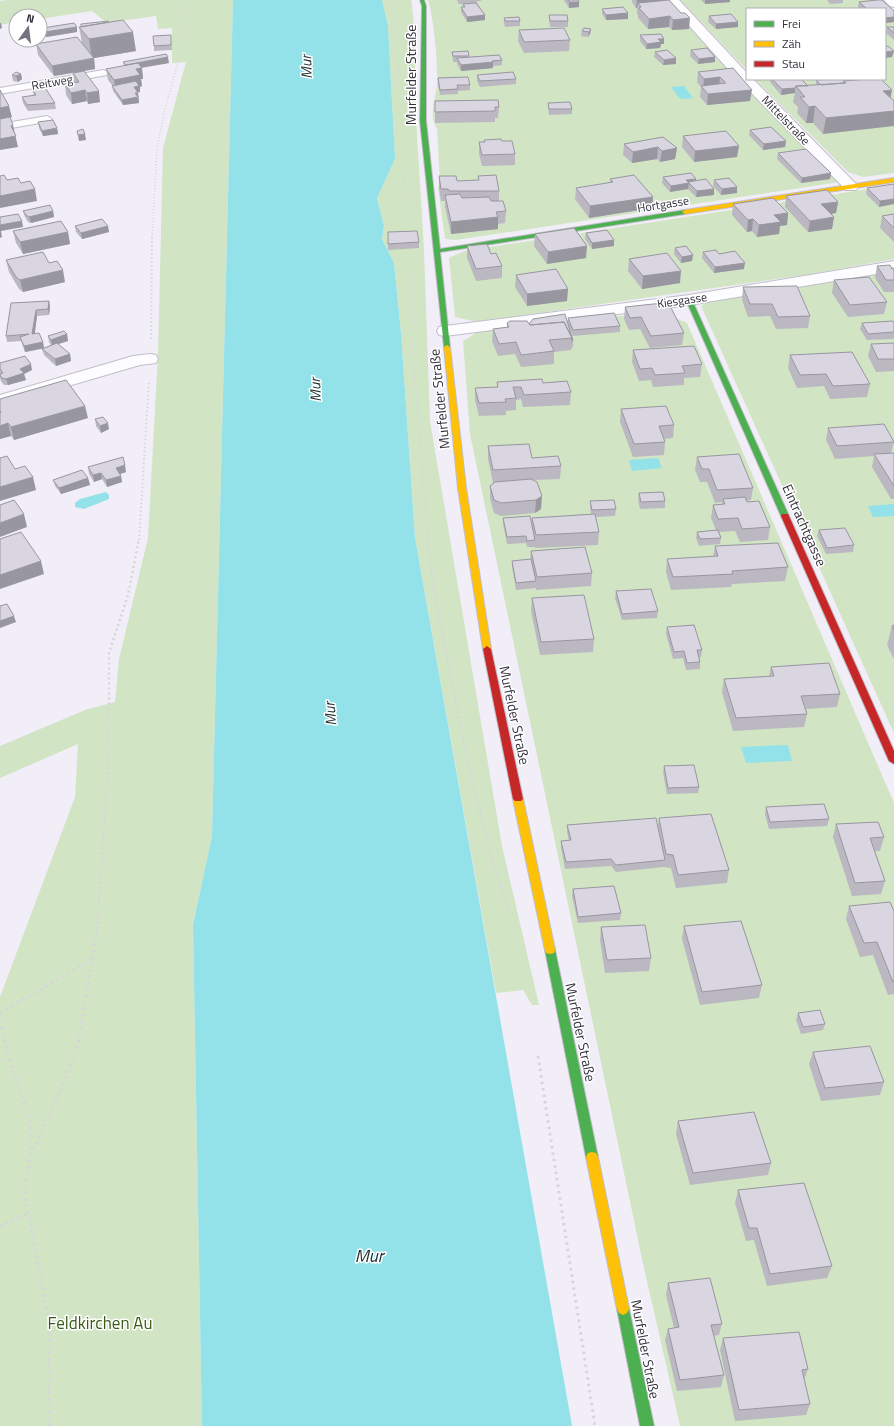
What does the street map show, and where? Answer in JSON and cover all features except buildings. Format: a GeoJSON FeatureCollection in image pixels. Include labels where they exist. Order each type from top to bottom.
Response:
{"type":"FeatureCollection","features":[{"type":"Feature","properties":{"kind":"street","name":"Murfelder Straße"},"geometry":{"type":"LineString","coordinates":[[422,0],[424,6],[423,121],[436,251],[446,331],[462,488],[488,656],[563,1010],[647,1426]]}},
{"type":"Feature","properties":{"kind":"street","name":"Mittelstraße"},"geometry":{"type":"LineString","coordinates":[[672,0],[746,79]]}},
{"type":"Feature","properties":{"kind":"street"},"geometry":{"type":"LineString","coordinates":[[890,0],[894,3]]}},
{"type":"Feature","properties":{"kind":"street","name":"Mittelstraße"},"geometry":{"type":"LineString","coordinates":[[747,80],[851,187]]}},
{"type":"Feature","properties":{"kind":"street","name":"Hortgasse"},"geometry":{"type":"LineString","coordinates":[[436,251],[894,180]]}},
{"type":"Feature","properties":{"kind":"street","name":"Kiesgasse"},"geometry":{"type":"LineString","coordinates":[[446,331],[689,300],[894,266]]}},
{"type":"Feature","properties":{"kind":"street","name":"Eintrachtgasse"},"geometry":{"type":"LineString","coordinates":[[689,300],[894,761]]}},
{"type":"Feature","properties":{"kind":"street"},"geometry":{"type":"LineString","coordinates":[[0,401],[139,360],[150,359]]}},
{"type":"Feature","properties":{"kind":"lane","name":"Reitweg"},"geometry":{"type":"LineString","coordinates":[[0,91],[103,73]]}},
{"type":"Feature","properties":{"kind":"lane"},"geometry":{"type":"LineString","coordinates":[[0,127],[47,119]]}},
{"type":"Feature","properties":{"kind":"path"},"geometry":{"type":"LineString","coordinates":[[436,251],[415,251],[413,268],[413,353],[428,523],[428,549],[442,633],[458,705],[465,748],[496,872],[510,915]]}},
{"type":"Feature","properties":{"kind":"path"},"geometry":{"type":"LineString","coordinates":[[31,1155],[61,1090],[78,1044],[99,918],[109,754],[108,699]]}},
{"type":"Feature","properties":{"kind":"path"},"geometry":{"type":"LineString","coordinates":[[0,1013],[92,959]]}},
{"type":"Feature","properties":{"kind":"path"},"geometry":{"type":"LineString","coordinates":[[0,1021],[8,1056],[30,1118],[31,1155],[24,1190],[27,1213],[49,1322],[49,1426]]}},
{"type":"Feature","properties":{"kind":"path"},"geometry":{"type":"LineString","coordinates":[[538,1052],[595,1426]]}},
{"type":"Feature","properties":{"kind":"path"},"geometry":{"type":"LineString","coordinates":[[0,1226],[27,1213]]}},
{"type":"Feature","properties":{"kind":"green space","name":"Feldkirchen Au"},"geometry":{"type":"Polygon","coordinates":[[[233,0],[212,836],[193,925],[202,1426],[0,1426],[0,997],[75,797],[78,744],[0,778],[0,746],[85,710],[115,702],[119,659],[148,538],[158,354],[163,148],[186,62],[172,63],[172,28],[158,29],[156,16],[107,23],[92,11],[48,18],[48,8],[8,8],[8,24],[0,25],[0,1],[233,0]]]}},
{"type":"Feature","properties":{"kind":"green space"},"geometry":{"type":"Polygon","coordinates":[[[382,0],[411,0],[412,5],[415,38],[415,101],[424,250],[430,421],[502,846],[539,1005],[532,1005],[523,990],[496,993],[415,538],[401,333],[394,263],[382,239],[384,226],[377,198],[395,159],[388,26],[382,0]]]}},
{"type":"Feature","properties":{"kind":"green space"},"geometry":{"type":"Polygon","coordinates":[[[428,0],[664,0],[733,74],[840,182],[456,240],[445,239],[438,187],[440,182],[437,129],[433,118],[433,107],[437,84],[436,54],[434,30],[428,0]]]}},
{"type":"Feature","properties":{"kind":"green space"},"geometry":{"type":"Polygon","coordinates":[[[680,0],[879,0],[894,13],[894,173],[863,177],[848,172],[756,80],[886,80],[886,8],[746,8],[746,69],[680,0]]]}},
{"type":"Feature","properties":{"kind":"green space"},"geometry":{"type":"Polygon","coordinates":[[[894,185],[894,259],[811,274],[477,322],[455,317],[449,258],[464,251],[894,185]]]}},
{"type":"Feature","properties":{"kind":"green space"},"geometry":{"type":"Polygon","coordinates":[[[894,271],[894,733],[701,306],[709,300],[894,271]]]}},
{"type":"Feature","properties":{"kind":"green space"},"geometry":{"type":"Polygon","coordinates":[[[664,313],[687,323],[894,803],[894,1426],[680,1426],[642,1259],[470,434],[463,341],[476,333],[561,320],[664,313]]]}},
{"type":"Feature","properties":{"kind":"water","name":"Mur"},"geometry":{"type":"Polygon","coordinates":[[[233,0],[382,0],[388,26],[395,159],[377,198],[384,226],[382,239],[394,263],[401,333],[415,538],[572,1426],[202,1426],[193,925],[212,836],[233,0]]]}},
{"type":"Feature","properties":{"kind":"water"},"geometry":{"type":"Polygon","coordinates":[[[684,86],[693,98],[680,99],[671,87],[684,86]]]}},
{"type":"Feature","properties":{"kind":"water"},"geometry":{"type":"Polygon","coordinates":[[[658,458],[662,468],[632,471],[629,460],[658,458]]]}},
{"type":"Feature","properties":{"kind":"water"},"geometry":{"type":"Polygon","coordinates":[[[106,492],[109,495],[109,499],[84,509],[75,507],[75,503],[80,499],[106,492]]]}},
{"type":"Feature","properties":{"kind":"water"},"geometry":{"type":"Polygon","coordinates":[[[894,504],[894,516],[873,517],[868,506],[894,504]]]}},
{"type":"Feature","properties":{"kind":"water"},"geometry":{"type":"Polygon","coordinates":[[[788,745],[792,761],[746,763],[741,747],[788,745]]]}},
{"type":"Feature","properties":{"kind":"traffic: fast"},"geometry":{"type":"LineString","coordinates":[[422,0],[424,6],[423,121],[447,347]]}},
{"type":"Feature","properties":{"kind":"traffic: fast"},"geometry":{"type":"LineString","coordinates":[[436,251],[685,212]]}},
{"type":"Feature","properties":{"kind":"traffic: fast"},"geometry":{"type":"LineString","coordinates":[[689,300],[785,516]]}},
{"type":"Feature","properties":{"kind":"traffic: fast"},"geometry":{"type":"LineString","coordinates":[[550,950],[592,1157]]}},
{"type":"Feature","properties":{"kind":"traffic: fast"},"geometry":{"type":"LineString","coordinates":[[623,1309],[647,1426]]}},
{"type":"Feature","properties":{"kind":"traffic: slow"},"geometry":{"type":"LineString","coordinates":[[685,212],[894,180]]}},
{"type":"Feature","properties":{"kind":"traffic: slow"},"geometry":{"type":"LineString","coordinates":[[447,347],[462,488],[487,649]]}},
{"type":"Feature","properties":{"kind":"traffic: slow"},"geometry":{"type":"LineString","coordinates":[[518,799],[550,950]]}},
{"type":"Feature","properties":{"kind":"traffic: slow"},"geometry":{"type":"LineString","coordinates":[[592,1157],[623,1309]]}},
{"type":"Feature","properties":{"kind":"traffic: jam"},"geometry":{"type":"LineString","coordinates":[[785,516],[894,761]]}},
{"type":"Feature","properties":{"kind":"traffic: jam"},"geometry":{"type":"LineString","coordinates":[[487,649],[518,799]]}}]}
